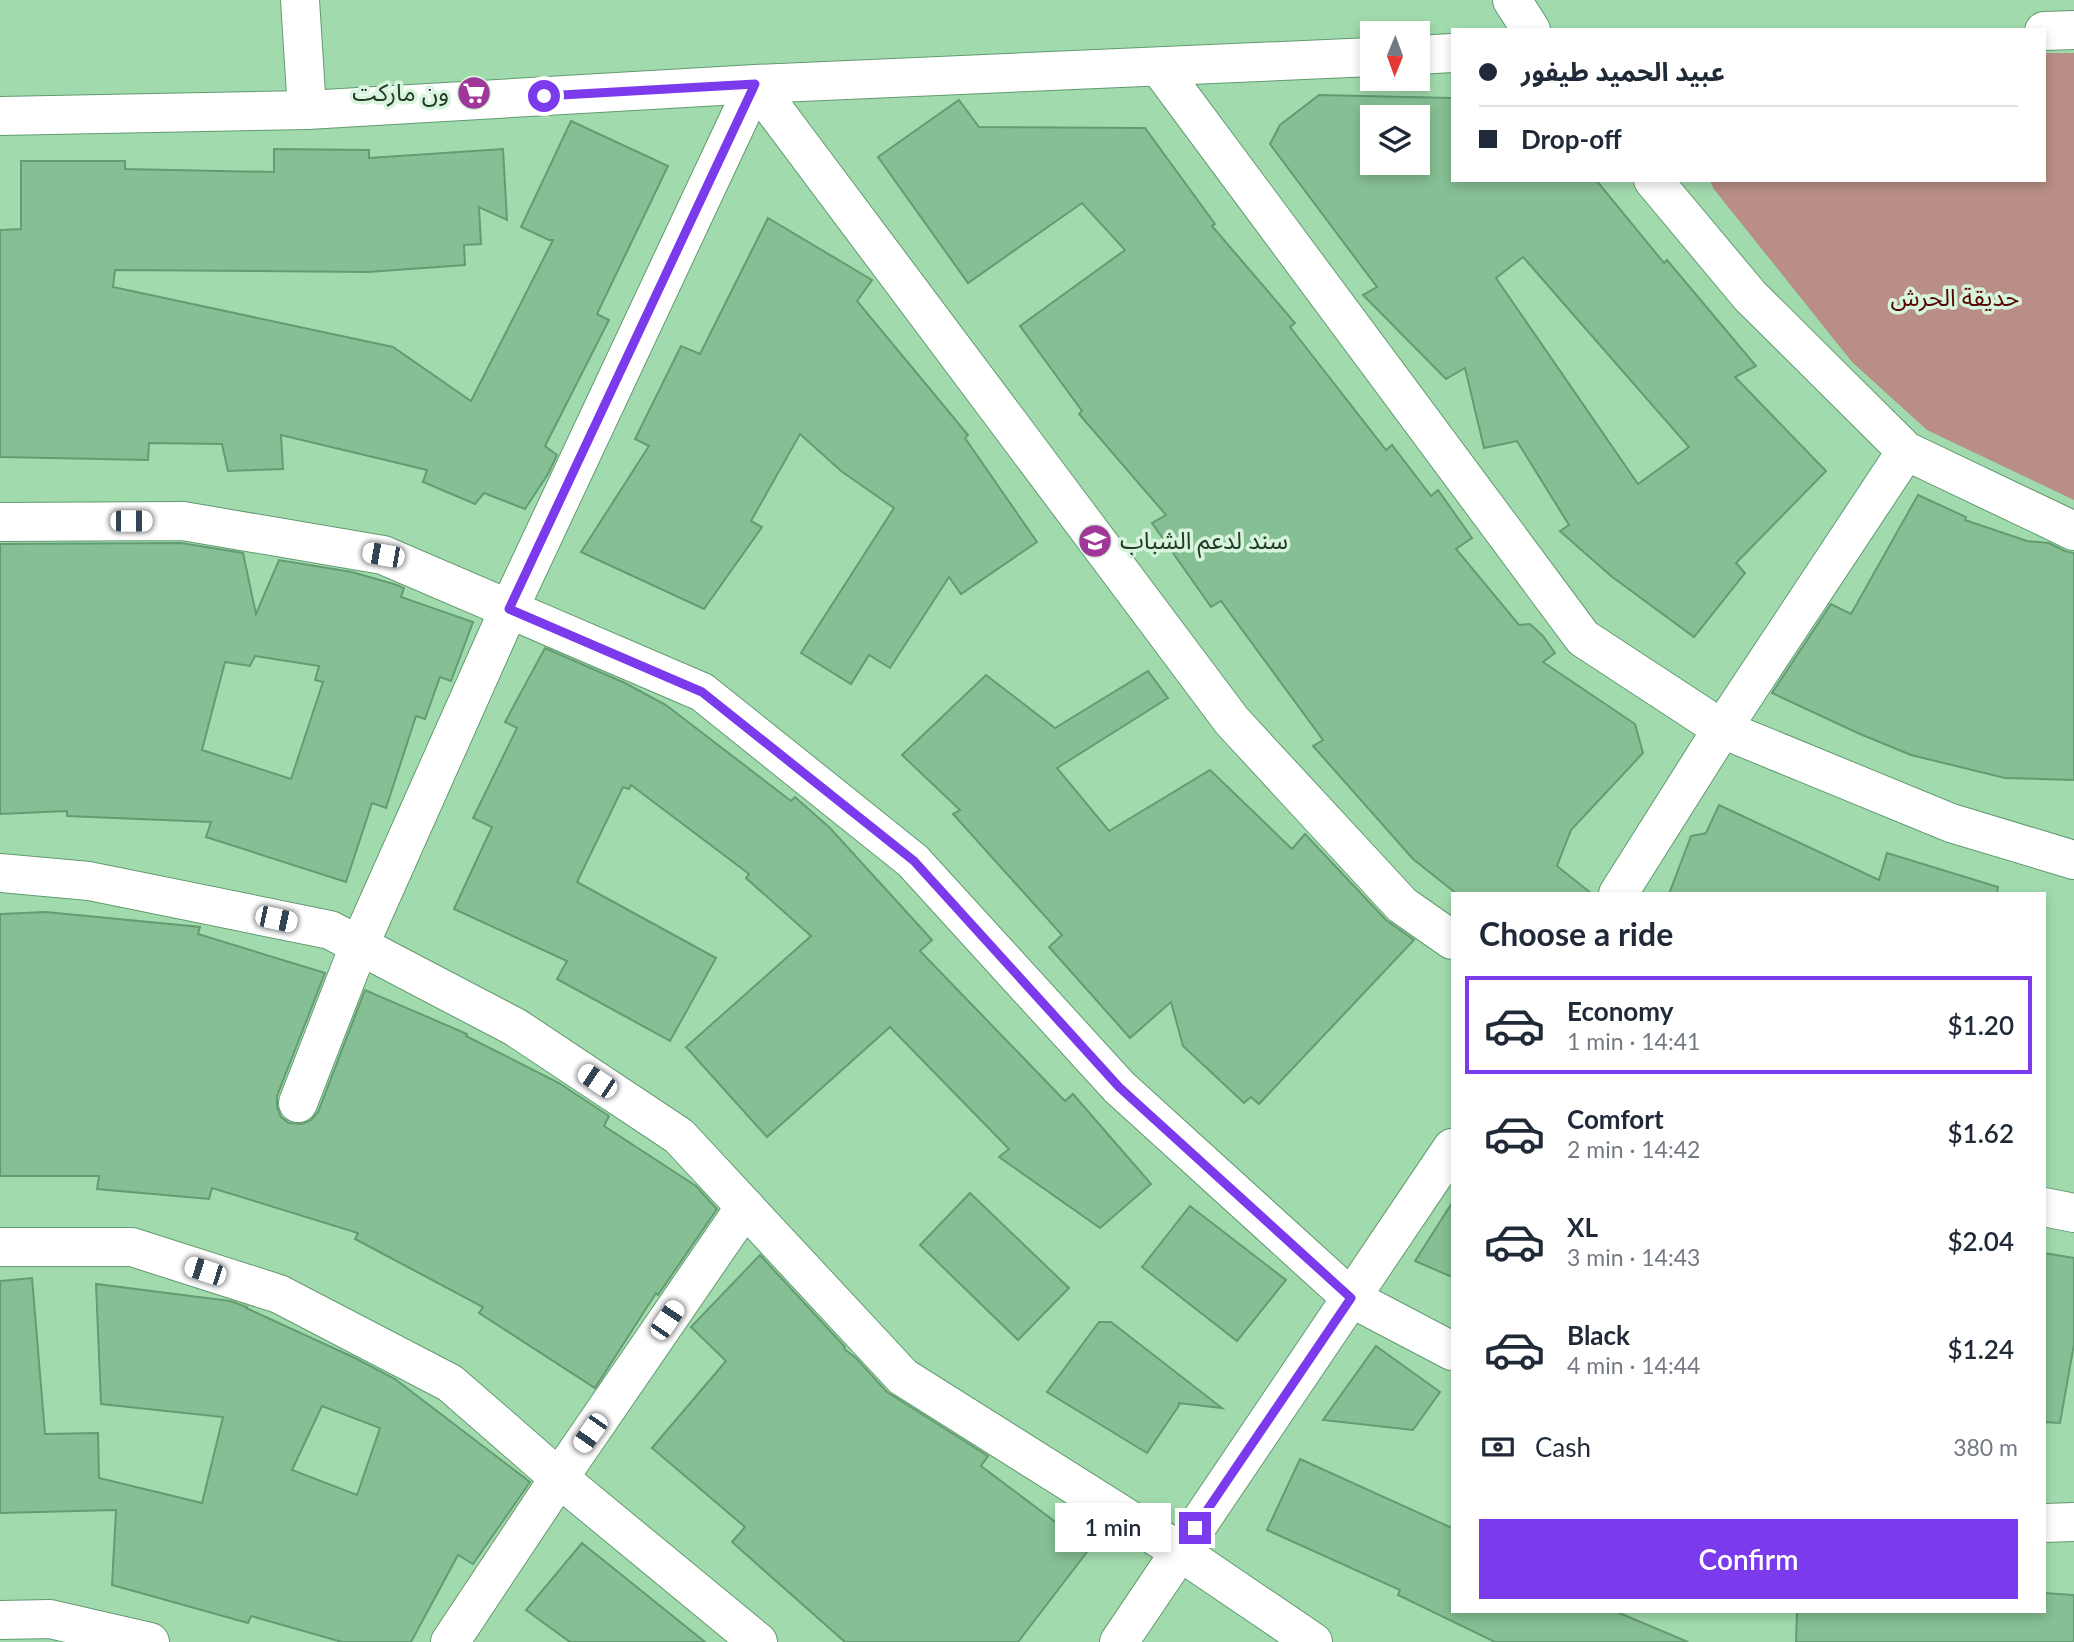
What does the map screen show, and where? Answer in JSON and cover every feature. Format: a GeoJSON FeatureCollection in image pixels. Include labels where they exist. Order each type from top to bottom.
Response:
{"type":"FeatureCollection","features":[{"type":"Feature","properties":{"kind":"street"},"geometry":{"type":"LineString","coordinates":[[300,0],[307,110]]}},
{"type":"Feature","properties":{"kind":"street"},"geometry":{"type":"LineString","coordinates":[[1513,0],[1530,28]]}},
{"type":"Feature","properties":{"kind":"street"},"geometry":{"type":"LineString","coordinates":[[2046,31],[2074,30]]}},
{"type":"Feature","properties":{"kind":"street"},"geometry":{"type":"LineString","coordinates":[[1430,54],[1451,53]]}},
{"type":"Feature","properties":{"kind":"street"},"geometry":{"type":"LineString","coordinates":[[0,116],[307,110],[755,84],[1360,58]]}},
{"type":"Feature","properties":{"kind":"street"},"geometry":{"type":"LineString","coordinates":[[1159,66],[1583,638],[1722,729],[1951,823],[2074,860]]}},
{"type":"Feature","properties":{"kind":"street"},"geometry":{"type":"LineString","coordinates":[[298,1103],[359,946],[509,609],[755,84]]}},
{"type":"Feature","properties":{"kind":"street"},"geometry":{"type":"LineString","coordinates":[[755,84],[1232,721],[1402,905],[1451,939]]}},
{"type":"Feature","properties":{"kind":"street"},"geometry":{"type":"LineString","coordinates":[[1655,182],[1751,296],[1906,451],[2074,531]]}},
{"type":"Feature","properties":{"kind":"street"},"geometry":{"type":"LineString","coordinates":[[1619,892],[1722,729],[1906,451]]}},
{"type":"Feature","properties":{"kind":"street"},"geometry":{"type":"LineString","coordinates":[[0,522],[183,521],[383,555],[702,692],[914,861],[1119,1087],[1351,1298],[1451,1350]]}},
{"type":"Feature","properties":{"kind":"street"},"geometry":{"type":"LineString","coordinates":[[0,873],[89,881],[330,930],[515,1027],[679,1136],[903,1377],[1179,1551],[1313,1642]]}},
{"type":"Feature","properties":{"kind":"street"},"geometry":{"type":"LineString","coordinates":[[1119,1642],[1451,1149]]}},
{"type":"Feature","properties":{"kind":"street"},"geometry":{"type":"LineString","coordinates":[[450,1642],[745,1207]]}},
{"type":"Feature","properties":{"kind":"street"},"geometry":{"type":"LineString","coordinates":[[2046,1207],[2074,1213]]}},
{"type":"Feature","properties":{"kind":"street"},"geometry":{"type":"LineString","coordinates":[[0,1247],[132,1247],[279,1294],[450,1383],[559,1478],[758,1642]]}},
{"type":"Feature","properties":{"kind":"street"},"geometry":{"type":"LineString","coordinates":[[2046,1523],[2074,1522]]}},
{"type":"Feature","properties":{"kind":"street"},"geometry":{"type":"LineString","coordinates":[[0,1620],[50,1619],[150,1642]]}},
{"type":"Feature","properties":{"kind":"green space","name":"حديقة الحرش"},"geometry":{"type":"Polygon","coordinates":[[[2046,53],[2074,53],[2074,500],[1927,430],[1852,362],[1711,182],[2046,182],[2046,53]]]}},
{"type":"Feature","properties":{"kind":"building"},"geometry":{"type":"Polygon","coordinates":[[[1319,95],[1451,98],[1451,182],[1598,182],[1664,263],[1667,260],[1756,366],[1735,377],[1826,471],[1736,563],[1745,573],[1694,637],[1611,576],[1560,531],[1569,525],[1517,441],[1484,448],[1465,368],[1446,379],[1363,295],[1377,287],[1270,144],[1280,125],[1319,95]],[[1523,257],[1496,278],[1638,484],[1689,447],[1523,257]]]}},
{"type":"Feature","properties":{"kind":"building"},"geometry":{"type":"Polygon","coordinates":[[[959,100],[979,127],[1145,128],[1215,224],[1212,226],[1295,323],[1290,327],[1386,450],[1392,445],[1431,496],[1438,490],[1472,538],[1456,549],[1519,625],[1530,624],[1543,636],[1555,653],[1543,662],[1635,724],[1643,753],[1571,830],[1557,866],[1590,892],[1454,892],[1413,859],[1313,746],[1323,740],[1221,601],[1211,607],[1152,523],[1166,515],[1079,414],[1082,411],[1020,326],[1125,250],[1082,203],[968,283],[878,157],[959,100]]]}},
{"type":"Feature","properties":{"kind":"building"},"geometry":{"type":"Polygon","coordinates":[[[571,121],[668,166],[597,314],[609,320],[545,446],[557,455],[525,509],[484,493],[475,504],[423,482],[427,470],[281,435],[283,469],[228,471],[222,444],[149,443],[148,460],[0,457],[0,230],[21,229],[21,161],[125,161],[125,169],[274,172],[274,149],[369,150],[369,158],[503,149],[507,220],[479,207],[481,244],[464,245],[465,265],[368,272],[115,270],[113,287],[393,347],[471,401],[553,240],[521,227],[571,121]]]}},
{"type":"Feature","properties":{"kind":"building"},"geometry":{"type":"Polygon","coordinates":[[[768,218],[872,280],[857,301],[968,435],[965,438],[1037,542],[961,594],[949,577],[890,668],[869,655],[851,684],[801,653],[894,508],[841,471],[800,434],[751,521],[762,527],[704,609],[581,552],[649,446],[635,439],[681,346],[700,354],[768,218]]]}},
{"type":"Feature","properties":{"kind":"building"},"geometry":{"type":"Polygon","coordinates":[[[1918,495],[1966,517],[1965,520],[2027,541],[2049,543],[2074,553],[2074,780],[2005,778],[1911,755],[1772,693],[1831,604],[1851,614],[1918,495]]]}},
{"type":"Feature","properties":{"kind":"building"},"geometry":{"type":"Polygon","coordinates":[[[181,543],[243,553],[256,614],[279,560],[352,572],[397,585],[404,588],[401,597],[473,622],[451,681],[440,677],[425,719],[416,716],[386,808],[372,803],[346,882],[206,837],[211,822],[67,816],[67,811],[0,814],[0,544],[181,543]],[[255,656],[250,666],[225,662],[202,750],[291,779],[323,682],[315,680],[319,666],[255,656]]]}},
{"type":"Feature","properties":{"kind":"building"},"geometry":{"type":"Polygon","coordinates":[[[545,648],[625,683],[666,705],[791,801],[795,797],[830,828],[932,940],[920,951],[1065,1101],[1073,1094],[1151,1184],[1100,1228],[999,1157],[1009,1149],[890,1027],[767,1137],[686,1047],[811,936],[746,878],[749,874],[631,785],[629,789],[623,787],[577,882],[716,958],[670,1041],[557,979],[567,961],[454,909],[492,827],[473,818],[517,728],[505,722],[545,648]]]}},
{"type":"Feature","properties":{"kind":"building"},"geometry":{"type":"Polygon","coordinates":[[[1148,671],[1168,698],[1057,768],[1109,831],[1210,770],[1292,849],[1305,834],[1386,920],[1414,940],[1259,1104],[1251,1097],[1244,1103],[1183,1046],[1171,1002],[1130,1038],[1049,947],[1062,935],[953,814],[960,810],[902,755],[986,675],[1055,728],[1148,671]]]}},
{"type":"Feature","properties":{"kind":"building"},"geometry":{"type":"Polygon","coordinates":[[[1719,805],[1879,880],[1887,853],[1998,887],[1997,892],[1670,892],[1691,836],[1706,833],[1719,805]]]}},
{"type":"Feature","properties":{"kind":"building"},"geometry":{"type":"Polygon","coordinates":[[[46,912],[200,927],[198,934],[325,973],[277,1096],[281,1117],[289,1123],[302,1124],[311,1120],[318,1112],[365,990],[467,1034],[466,1036],[559,1083],[609,1116],[604,1126],[696,1186],[717,1209],[658,1295],[656,1293],[595,1388],[479,1313],[483,1307],[355,1239],[358,1233],[212,1188],[209,1199],[97,1189],[99,1176],[0,1176],[0,914],[46,912]]]}},
{"type":"Feature","properties":{"kind":"building"},"geometry":{"type":"Polygon","coordinates":[[[970,1193],[1069,1288],[1018,1340],[920,1245],[970,1193]]]}},
{"type":"Feature","properties":{"kind":"building"},"geometry":{"type":"Polygon","coordinates":[[[1451,1205],[1451,1277],[1415,1261],[1451,1205]]]}},
{"type":"Feature","properties":{"kind":"building"},"geometry":{"type":"Polygon","coordinates":[[[1190,1206],[1286,1280],[1237,1341],[1142,1267],[1190,1206]]]}},
{"type":"Feature","properties":{"kind":"building"},"geometry":{"type":"Polygon","coordinates":[[[2046,1253],[2074,1258],[2074,1344],[2060,1423],[2046,1422],[2046,1253]]]}},
{"type":"Feature","properties":{"kind":"building"},"geometry":{"type":"Polygon","coordinates":[[[760,1255],[844,1349],[855,1357],[887,1392],[988,1456],[981,1466],[1090,1548],[1018,1642],[845,1642],[732,1542],[745,1527],[652,1448],[726,1361],[691,1327],[760,1255]]]}},
{"type":"Feature","properties":{"kind":"building"},"geometry":{"type":"Polygon","coordinates":[[[32,1278],[45,1434],[98,1433],[99,1478],[202,1503],[223,1417],[101,1404],[96,1284],[230,1301],[247,1307],[395,1379],[530,1482],[473,1564],[458,1555],[411,1642],[342,1642],[251,1616],[248,1623],[112,1585],[116,1510],[0,1513],[0,1281],[32,1278]],[[322,1406],[292,1470],[357,1495],[380,1428],[322,1406]]]}},
{"type":"Feature","properties":{"kind":"building"},"geometry":{"type":"Polygon","coordinates":[[[1099,1322],[1111,1322],[1222,1408],[1178,1403],[1180,1404],[1147,1453],[1047,1392],[1099,1322]]]}},
{"type":"Feature","properties":{"kind":"building"},"geometry":{"type":"Polygon","coordinates":[[[1376,1346],[1440,1392],[1413,1430],[1323,1420],[1376,1346]]]}},
{"type":"Feature","properties":{"kind":"building"},"geometry":{"type":"Polygon","coordinates":[[[1300,1459],[1451,1528],[1451,1613],[1619,1613],[1688,1642],[1495,1642],[1398,1595],[1400,1590],[1267,1530],[1300,1459]]]}},
{"type":"Feature","properties":{"kind":"building"},"geometry":{"type":"Polygon","coordinates":[[[582,1543],[705,1642],[570,1642],[526,1610],[582,1543]]]}},
{"type":"Feature","properties":{"kind":"building"},"geometry":{"type":"Polygon","coordinates":[[[2046,1593],[2074,1595],[2074,1642],[1796,1642],[1797,1613],[2046,1613],[2046,1593]]]}},
{"type":"Feature","properties":{"kind":"place","name":"ون ماركت"},"geometry":{"type":"Point","coordinates":[474,93]}},
{"type":"Feature","properties":{"kind":"place","name":"سند لدعم الشباب"},"geometry":{"type":"Point","coordinates":[1095,541]}},
{"type":"Feature","properties":{"kind":"route"},"geometry":{"type":"LineString","coordinates":[[544,96],[755,84],[509,609],[702,692],[914,861],[1119,1087],[1351,1298],[1195,1528]]}}]}
